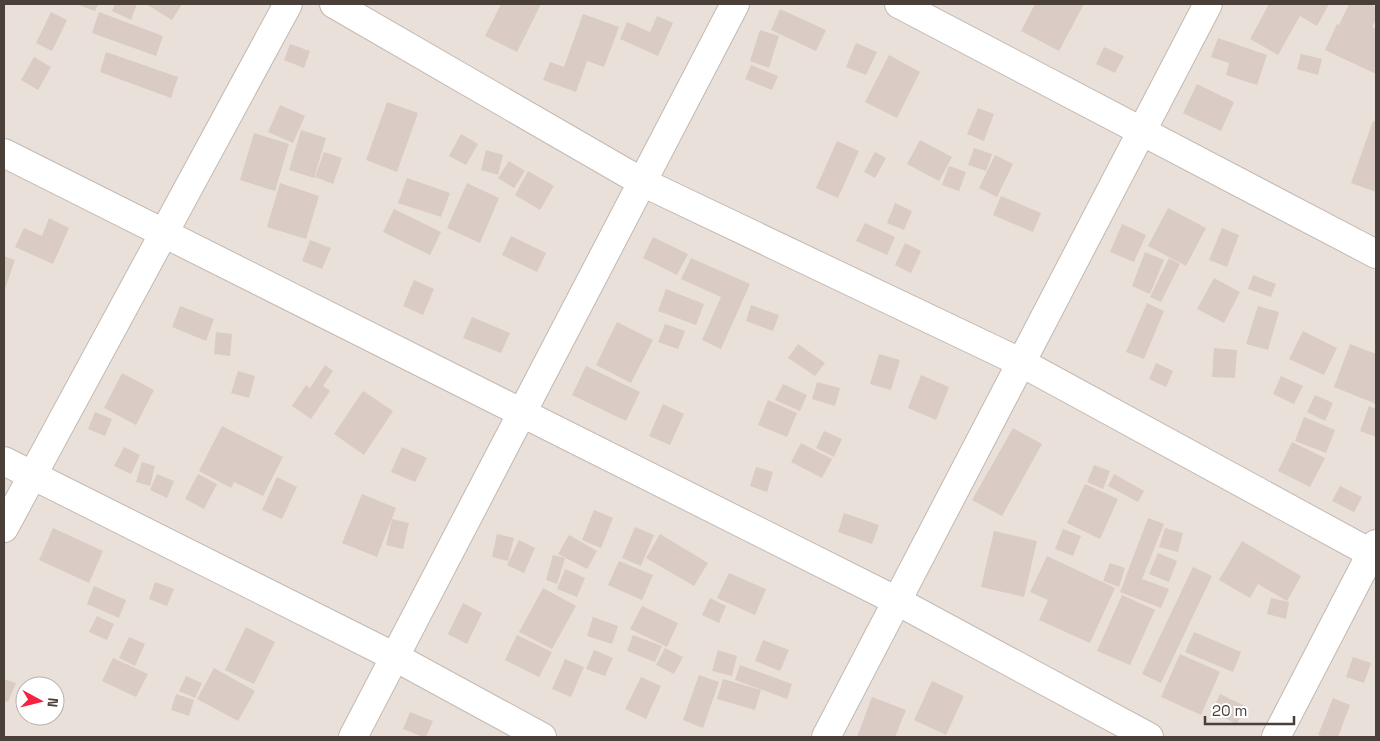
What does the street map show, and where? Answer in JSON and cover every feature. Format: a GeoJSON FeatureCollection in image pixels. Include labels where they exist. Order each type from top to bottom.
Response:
{"type":"FeatureCollection","features":[{"type":"Feature","properties":{"kind":"street"},"geometry":{"type":"LineString","coordinates":[[4,528],[288,4]]}},
{"type":"Feature","properties":{"kind":"street"},"geometry":{"type":"LineString","coordinates":[[334,4],[642,182],[1022,363],[1375,551],[1276,737]]}},
{"type":"Feature","properties":{"kind":"street"},"geometry":{"type":"LineString","coordinates":[[353,737],[735,4]]}},
{"type":"Feature","properties":{"kind":"street"},"geometry":{"type":"LineString","coordinates":[[899,4],[1376,254]]}},
{"type":"Feature","properties":{"kind":"street"},"geometry":{"type":"LineString","coordinates":[[826,737],[1208,4]]}},
{"type":"Feature","properties":{"kind":"street"},"geometry":{"type":"LineString","coordinates":[[4,152],[163,234],[897,601],[1149,737]]}},
{"type":"Feature","properties":{"kind":"street"},"geometry":{"type":"LineString","coordinates":[[4,461],[395,657],[542,737]]}},
{"type":"Feature","properties":{"kind":"shaded area"},"geometry":{"type":"Polygon","coordinates":[[[4,4],[1376,4],[1376,737],[4,737],[4,4]]]}},
{"type":"Feature","properties":{"kind":"building"},"geometry":{"type":"Polygon","coordinates":[[[76,4],[98,4],[95,11],[76,4]]]}},
{"type":"Feature","properties":{"kind":"building"},"geometry":{"type":"Polygon","coordinates":[[[115,4],[137,4],[131,20],[112,11],[115,4]]]}},
{"type":"Feature","properties":{"kind":"building"},"geometry":{"type":"Polygon","coordinates":[[[146,4],[182,4],[172,20],[146,4]]]}},
{"type":"Feature","properties":{"kind":"building"},"geometry":{"type":"Polygon","coordinates":[[[501,4],[541,4],[517,52],[485,36],[501,4]]]}},
{"type":"Feature","properties":{"kind":"building"},"geometry":{"type":"Polygon","coordinates":[[[1035,4],[1084,4],[1059,51],[1021,31],[1035,4]]]}},
{"type":"Feature","properties":{"kind":"building"},"geometry":{"type":"Polygon","coordinates":[[[1269,4],[1329,4],[1317,26],[1300,16],[1278,55],[1250,39],[1269,4]]]}},
{"type":"Feature","properties":{"kind":"building"},"geometry":{"type":"Polygon","coordinates":[[[1349,4],[1370,4],[1376,7],[1376,19],[1372,27],[1376,29],[1376,74],[1325,50],[1349,4]]]}},
{"type":"Feature","properties":{"kind":"building"},"geometry":{"type":"Polygon","coordinates":[[[780,9],[826,30],[816,51],[771,30],[780,9]]]}},
{"type":"Feature","properties":{"kind":"building"},"geometry":{"type":"Polygon","coordinates":[[[51,12],[67,20],[52,51],[36,43],[51,12]]]}},
{"type":"Feature","properties":{"kind":"building"},"geometry":{"type":"Polygon","coordinates":[[[99,12],[163,36],[156,56],[92,33],[99,12]]]}},
{"type":"Feature","properties":{"kind":"building"},"geometry":{"type":"Polygon","coordinates":[[[583,14],[619,27],[604,67],[587,61],[576,92],[543,80],[550,62],[564,67],[583,14]]]}},
{"type":"Feature","properties":{"kind":"building"},"geometry":{"type":"Polygon","coordinates":[[[657,16],[673,23],[658,56],[620,39],[627,22],[650,32],[657,16]]]}},
{"type":"Feature","properties":{"kind":"building"},"geometry":{"type":"Polygon","coordinates":[[[760,30],[779,36],[769,68],[750,61],[760,30]]]}},
{"type":"Feature","properties":{"kind":"building"},"geometry":{"type":"Polygon","coordinates":[[[1218,38],[1267,55],[1257,85],[1226,75],[1229,63],[1211,57],[1218,38]]]}},
{"type":"Feature","properties":{"kind":"building"},"geometry":{"type":"Polygon","coordinates":[[[856,43],[877,52],[866,75],[846,67],[856,43]]]}},
{"type":"Feature","properties":{"kind":"building"},"geometry":{"type":"Polygon","coordinates":[[[290,44],[310,51],[304,68],[284,60],[290,44]]]}},
{"type":"Feature","properties":{"kind":"building"},"geometry":{"type":"Polygon","coordinates":[[[1104,47],[1124,56],[1115,73],[1096,64],[1104,47]]]}},
{"type":"Feature","properties":{"kind":"building"},"geometry":{"type":"Polygon","coordinates":[[[106,52],[178,77],[171,98],[100,72],[106,52]]]}},
{"type":"Feature","properties":{"kind":"building"},"geometry":{"type":"Polygon","coordinates":[[[1301,54],[1322,59],[1318,75],[1297,69],[1301,54]]]}},
{"type":"Feature","properties":{"kind":"building"},"geometry":{"type":"Polygon","coordinates":[[[889,55],[920,72],[897,118],[865,102],[889,55]]]}},
{"type":"Feature","properties":{"kind":"building"},"geometry":{"type":"Polygon","coordinates":[[[34,57],[51,67],[38,90],[21,80],[34,57]]]}},
{"type":"Feature","properties":{"kind":"building"},"geometry":{"type":"Polygon","coordinates":[[[751,65],[778,76],[772,90],[745,79],[751,65]]]}},
{"type":"Feature","properties":{"kind":"building"},"geometry":{"type":"Polygon","coordinates":[[[1197,84],[1234,102],[1221,131],[1183,113],[1197,84]]]}},
{"type":"Feature","properties":{"kind":"building"},"geometry":{"type":"Polygon","coordinates":[[[387,102],[418,113],[397,172],[366,160],[387,102]]]}},
{"type":"Feature","properties":{"kind":"building"},"geometry":{"type":"Polygon","coordinates":[[[280,105],[305,116],[293,143],[268,132],[280,105]]]}},
{"type":"Feature","properties":{"kind":"building"},"geometry":{"type":"Polygon","coordinates":[[[978,108],[994,114],[984,141],[967,134],[978,108]]]}},
{"type":"Feature","properties":{"kind":"building"},"geometry":{"type":"Polygon","coordinates":[[[1373,121],[1376,122],[1376,192],[1351,183],[1373,121]]]}},
{"type":"Feature","properties":{"kind":"building"},"geometry":{"type":"Polygon","coordinates":[[[301,130],[326,138],[314,178],[289,170],[301,130]]]}},
{"type":"Feature","properties":{"kind":"building"},"geometry":{"type":"Polygon","coordinates":[[[254,133],[289,144],[275,191],[240,180],[254,133]]]}},
{"type":"Feature","properties":{"kind":"building"},"geometry":{"type":"Polygon","coordinates":[[[461,134],[478,144],[466,165],[449,156],[461,134]]]}},
{"type":"Feature","properties":{"kind":"building"},"geometry":{"type":"Polygon","coordinates":[[[920,140],[952,157],[939,181],[907,164],[920,140]]]}},
{"type":"Feature","properties":{"kind":"building"},"geometry":{"type":"Polygon","coordinates":[[[837,141],[859,151],[838,198],[816,188],[837,141]]]}},
{"type":"Feature","properties":{"kind":"building"},"geometry":{"type":"Polygon","coordinates":[[[974,148],[992,154],[986,171],[968,165],[974,148]]]}},
{"type":"Feature","properties":{"kind":"building"},"geometry":{"type":"Polygon","coordinates":[[[486,150],[503,155],[498,175],[481,170],[486,150]]]}},
{"type":"Feature","properties":{"kind":"building"},"geometry":{"type":"Polygon","coordinates":[[[324,152],[342,158],[333,184],[315,177],[324,152]]]}},
{"type":"Feature","properties":{"kind":"building"},"geometry":{"type":"Polygon","coordinates":[[[875,152],[886,158],[875,178],[864,172],[875,152]]]}},
{"type":"Feature","properties":{"kind":"building"},"geometry":{"type":"Polygon","coordinates":[[[995,155],[1013,164],[997,197],[979,188],[995,155]]]}},
{"type":"Feature","properties":{"kind":"building"},"geometry":{"type":"Polygon","coordinates":[[[509,161],[525,171],[514,188],[498,178],[509,161]]]}},
{"type":"Feature","properties":{"kind":"building"},"geometry":{"type":"Polygon","coordinates":[[[949,166],[966,172],[959,191],[942,185],[949,166]]]}},
{"type":"Feature","properties":{"kind":"building"},"geometry":{"type":"Polygon","coordinates":[[[528,171],[554,186],[540,210],[515,195],[528,171]]]}},
{"type":"Feature","properties":{"kind":"building"},"geometry":{"type":"Polygon","coordinates":[[[407,178],[450,193],[441,217],[398,203],[407,178]]]}},
{"type":"Feature","properties":{"kind":"building"},"geometry":{"type":"Polygon","coordinates":[[[280,183],[319,196],[306,239],[267,227],[280,183]]]}},
{"type":"Feature","properties":{"kind":"building"},"geometry":{"type":"Polygon","coordinates":[[[467,183],[499,198],[480,243],[447,228],[467,183]]]}},
{"type":"Feature","properties":{"kind":"building"},"geometry":{"type":"Polygon","coordinates":[[[1001,196],[1041,213],[1033,232],[993,215],[1001,196]]]}},
{"type":"Feature","properties":{"kind":"building"},"geometry":{"type":"Polygon","coordinates":[[[895,203],[912,211],[904,230],[887,223],[895,203]]]}},
{"type":"Feature","properties":{"kind":"building"},"geometry":{"type":"Polygon","coordinates":[[[1168,208],[1206,228],[1186,266],[1148,246],[1168,208]]]}},
{"type":"Feature","properties":{"kind":"building"},"geometry":{"type":"Polygon","coordinates":[[[394,209],[441,232],[430,255],[383,232],[394,209]]]}},
{"type":"Feature","properties":{"kind":"building"},"geometry":{"type":"Polygon","coordinates":[[[49,218],[69,228],[53,264],[15,247],[24,228],[42,236],[49,218]]]}},
{"type":"Feature","properties":{"kind":"building"},"geometry":{"type":"Polygon","coordinates":[[[865,223],[895,237],[887,255],[856,241],[865,223]]]}},
{"type":"Feature","properties":{"kind":"building"},"geometry":{"type":"Polygon","coordinates":[[[1122,224],[1146,235],[1134,262],[1110,252],[1122,224]]]}},
{"type":"Feature","properties":{"kind":"building"},"geometry":{"type":"Polygon","coordinates":[[[1222,228],[1239,235],[1227,267],[1209,260],[1222,228]]]}},
{"type":"Feature","properties":{"kind":"building"},"geometry":{"type":"Polygon","coordinates":[[[511,236],[546,253],[537,272],[502,255],[511,236]]]}},
{"type":"Feature","properties":{"kind":"building"},"geometry":{"type":"Polygon","coordinates":[[[653,237],[688,254],[677,275],[643,258],[653,237]]]}},
{"type":"Feature","properties":{"kind":"building"},"geometry":{"type":"Polygon","coordinates":[[[310,240],[331,248],[322,269],[302,261],[310,240]]]}},
{"type":"Feature","properties":{"kind":"building"},"geometry":{"type":"Polygon","coordinates":[[[905,243],[921,251],[911,273],[895,265],[905,243]]]}},
{"type":"Feature","properties":{"kind":"building"},"geometry":{"type":"Polygon","coordinates":[[[1145,252],[1164,260],[1150,294],[1132,286],[1145,252]]]}},
{"type":"Feature","properties":{"kind":"building"},"geometry":{"type":"Polygon","coordinates":[[[4,256],[15,260],[4,292],[4,256]]]}},
{"type":"Feature","properties":{"kind":"building"},"geometry":{"type":"Polygon","coordinates":[[[691,258],[750,284],[721,349],[702,340],[721,297],[681,279],[691,258]]]}},
{"type":"Feature","properties":{"kind":"building"},"geometry":{"type":"Polygon","coordinates":[[[1169,258],[1180,264],[1161,302],[1150,297],[1169,258]]]}},
{"type":"Feature","properties":{"kind":"building"},"geometry":{"type":"Polygon","coordinates":[[[1253,275],[1276,284],[1271,297],[1248,289],[1253,275]]]}},
{"type":"Feature","properties":{"kind":"building"},"geometry":{"type":"Polygon","coordinates":[[[1214,278],[1240,292],[1224,323],[1197,309],[1214,278]]]}},
{"type":"Feature","properties":{"kind":"building"},"geometry":{"type":"Polygon","coordinates":[[[414,280],[434,289],[423,315],[403,306],[414,280]]]}},
{"type":"Feature","properties":{"kind":"building"},"geometry":{"type":"Polygon","coordinates":[[[666,289],[704,304],[696,325],[658,311],[666,289]]]}},
{"type":"Feature","properties":{"kind":"building"},"geometry":{"type":"Polygon","coordinates":[[[1147,303],[1164,311],[1144,359],[1126,352],[1147,303]]]}},
{"type":"Feature","properties":{"kind":"building"},"geometry":{"type":"Polygon","coordinates":[[[751,305],[779,315],[773,331],[746,321],[751,305]]]}},
{"type":"Feature","properties":{"kind":"building"},"geometry":{"type":"Polygon","coordinates":[[[180,306],[214,319],[206,341],[172,327],[180,306]]]}},
{"type":"Feature","properties":{"kind":"building"},"geometry":{"type":"Polygon","coordinates":[[[1258,306],[1279,312],[1268,350],[1246,344],[1258,306]]]}},
{"type":"Feature","properties":{"kind":"building"},"geometry":{"type":"Polygon","coordinates":[[[472,317],[510,333],[501,353],[463,338],[472,317]]]}},
{"type":"Feature","properties":{"kind":"building"},"geometry":{"type":"Polygon","coordinates":[[[617,322],[653,340],[631,383],[596,365],[617,322]]]}},
{"type":"Feature","properties":{"kind":"building"},"geometry":{"type":"Polygon","coordinates":[[[665,324],[685,331],[678,349],[658,342],[665,324]]]}},
{"type":"Feature","properties":{"kind":"building"},"geometry":{"type":"Polygon","coordinates":[[[1303,331],[1337,348],[1324,375],[1289,359],[1303,331]]]}},
{"type":"Feature","properties":{"kind":"building"},"geometry":{"type":"Polygon","coordinates":[[[216,332],[232,334],[230,356],[214,354],[216,332]]]}},
{"type":"Feature","properties":{"kind":"building"},"geometry":{"type":"Polygon","coordinates":[[[798,344],[825,363],[815,376],[788,358],[798,344]]]}},
{"type":"Feature","properties":{"kind":"building"},"geometry":{"type":"Polygon","coordinates":[[[1350,344],[1376,354],[1376,404],[1334,387],[1350,344]]]}},
{"type":"Feature","properties":{"kind":"building"},"geometry":{"type":"Polygon","coordinates":[[[1214,348],[1237,350],[1235,378],[1212,377],[1214,348]]]}},
{"type":"Feature","properties":{"kind":"building"},"geometry":{"type":"Polygon","coordinates":[[[879,354],[900,360],[891,390],[870,384],[879,354]]]}},
{"type":"Feature","properties":{"kind":"building"},"geometry":{"type":"Polygon","coordinates":[[[1156,363],[1173,371],[1166,387],[1149,379],[1156,363]]]}},
{"type":"Feature","properties":{"kind":"building"},"geometry":{"type":"Polygon","coordinates":[[[325,365],[333,371],[323,386],[330,391],[311,419],[292,406],[306,385],[310,388],[325,365]]]}},
{"type":"Feature","properties":{"kind":"building"},"geometry":{"type":"Polygon","coordinates":[[[586,366],[640,392],[626,421],[572,395],[586,366]]]}},
{"type":"Feature","properties":{"kind":"building"},"geometry":{"type":"Polygon","coordinates":[[[238,371],[255,376],[249,398],[231,393],[238,371]]]}},
{"type":"Feature","properties":{"kind":"building"},"geometry":{"type":"Polygon","coordinates":[[[122,373],[154,390],[136,425],[104,408],[122,373]]]}},
{"type":"Feature","properties":{"kind":"building"},"geometry":{"type":"Polygon","coordinates":[[[921,375],[949,387],[936,420],[908,408],[921,375]]]}},
{"type":"Feature","properties":{"kind":"building"},"geometry":{"type":"Polygon","coordinates":[[[1281,376],[1303,386],[1294,404],[1273,394],[1281,376]]]}},
{"type":"Feature","properties":{"kind":"building"},"geometry":{"type":"Polygon","coordinates":[[[817,382],[840,388],[835,406],[812,399],[817,382]]]}},
{"type":"Feature","properties":{"kind":"building"},"geometry":{"type":"Polygon","coordinates":[[[783,384],[807,395],[800,411],[775,400],[783,384]]]}},
{"type":"Feature","properties":{"kind":"building"},"geometry":{"type":"Polygon","coordinates":[[[363,391],[393,411],[364,455],[334,434],[363,391]]]}},
{"type":"Feature","properties":{"kind":"building"},"geometry":{"type":"Polygon","coordinates":[[[1315,395],[1333,403],[1325,421],[1307,412],[1315,395]]]}},
{"type":"Feature","properties":{"kind":"building"},"geometry":{"type":"Polygon","coordinates":[[[768,400],[797,413],[787,437],[758,425],[768,400]]]}},
{"type":"Feature","properties":{"kind":"building"},"geometry":{"type":"Polygon","coordinates":[[[663,404],[684,414],[670,445],[649,436],[663,404]]]}},
{"type":"Feature","properties":{"kind":"building"},"geometry":{"type":"Polygon","coordinates":[[[1369,406],[1376,409],[1376,437],[1360,431],[1369,406]]]}},
{"type":"Feature","properties":{"kind":"building"},"geometry":{"type":"Polygon","coordinates":[[[95,412],[112,419],[105,436],[88,429],[95,412]]]}},
{"type":"Feature","properties":{"kind":"building"},"geometry":{"type":"Polygon","coordinates":[[[1304,417],[1335,430],[1326,453],[1295,441],[1304,417]]]}},
{"type":"Feature","properties":{"kind":"building"},"geometry":{"type":"Polygon","coordinates":[[[222,426],[283,457],[263,496],[234,482],[231,488],[199,471],[222,426]]]}},
{"type":"Feature","properties":{"kind":"building"},"geometry":{"type":"Polygon","coordinates":[[[1013,428],[1042,444],[1002,516],[972,500],[1013,428]]]}},
{"type":"Feature","properties":{"kind":"building"},"geometry":{"type":"Polygon","coordinates":[[[824,431],[842,439],[834,457],[816,448],[824,431]]]}},
{"type":"Feature","properties":{"kind":"building"},"geometry":{"type":"Polygon","coordinates":[[[1292,442],[1325,458],[1310,487],[1278,471],[1292,442]]]}},
{"type":"Feature","properties":{"kind":"building"},"geometry":{"type":"Polygon","coordinates":[[[801,443],[832,459],[822,478],[791,462],[801,443]]]}},
{"type":"Feature","properties":{"kind":"building"},"geometry":{"type":"Polygon","coordinates":[[[124,447],[140,455],[131,474],[114,466],[124,447]]]}},
{"type":"Feature","properties":{"kind":"building"},"geometry":{"type":"Polygon","coordinates":[[[402,447],[427,458],[415,482],[391,472],[402,447]]]}},
{"type":"Feature","properties":{"kind":"building"},"geometry":{"type":"Polygon","coordinates":[[[142,462],[155,466],[150,486],[136,482],[142,462]]]}},
{"type":"Feature","properties":{"kind":"building"},"geometry":{"type":"Polygon","coordinates":[[[1094,465],[1110,471],[1103,489],[1087,482],[1094,465]]]}},
{"type":"Feature","properties":{"kind":"building"},"geometry":{"type":"Polygon","coordinates":[[[756,467],[773,472],[767,492],[750,486],[756,467]]]}},
{"type":"Feature","properties":{"kind":"building"},"geometry":{"type":"Polygon","coordinates":[[[157,474],[174,481],[167,498],[150,490],[157,474]]]}},
{"type":"Feature","properties":{"kind":"building"},"geometry":{"type":"Polygon","coordinates":[[[198,474],[217,484],[204,509],[185,499],[198,474]]]}},
{"type":"Feature","properties":{"kind":"building"},"geometry":{"type":"Polygon","coordinates":[[[1114,474],[1144,491],[1138,502],[1108,486],[1114,474]]]}},
{"type":"Feature","properties":{"kind":"building"},"geometry":{"type":"Polygon","coordinates":[[[277,477],[297,487],[282,519],[262,510],[277,477]]]}},
{"type":"Feature","properties":{"kind":"building"},"geometry":{"type":"Polygon","coordinates":[[[1085,484],[1118,499],[1100,539],[1067,523],[1085,484]]]}},
{"type":"Feature","properties":{"kind":"building"},"geometry":{"type":"Polygon","coordinates":[[[1340,486],[1362,497],[1354,512],[1332,501],[1340,486]]]}},
{"type":"Feature","properties":{"kind":"building"},"geometry":{"type":"Polygon","coordinates":[[[362,494],[396,508],[377,557],[342,543],[362,494]]]}},
{"type":"Feature","properties":{"kind":"building"},"geometry":{"type":"Polygon","coordinates":[[[594,510],[613,518],[601,548],[582,540],[594,510]]]}},
{"type":"Feature","properties":{"kind":"building"},"geometry":{"type":"Polygon","coordinates":[[[844,513],[879,525],[872,544],[838,532],[844,513]]]}},
{"type":"Feature","properties":{"kind":"building"},"geometry":{"type":"Polygon","coordinates":[[[1148,518],[1164,524],[1142,579],[1169,589],[1161,608],[1120,592],[1148,518]]]}},
{"type":"Feature","properties":{"kind":"building"},"geometry":{"type":"Polygon","coordinates":[[[392,519],[409,523],[403,549],[386,545],[392,519]]]}},
{"type":"Feature","properties":{"kind":"building"},"geometry":{"type":"Polygon","coordinates":[[[635,527],[654,535],[641,566],[622,558],[635,527]]]}},
{"type":"Feature","properties":{"kind":"building"},"geometry":{"type":"Polygon","coordinates":[[[53,528],[103,551],[89,583],[39,560],[53,528]]]}},
{"type":"Feature","properties":{"kind":"building"},"geometry":{"type":"Polygon","coordinates":[[[1165,528],[1183,533],[1178,552],[1159,547],[1165,528]]]}},
{"type":"Feature","properties":{"kind":"building"},"geometry":{"type":"Polygon","coordinates":[[[1063,529],[1081,536],[1073,556],[1055,549],[1063,529]]]}},
{"type":"Feature","properties":{"kind":"building"},"geometry":{"type":"Polygon","coordinates":[[[994,531],[1037,541],[1024,597],[981,587],[994,531]]]}},
{"type":"Feature","properties":{"kind":"building"},"geometry":{"type":"Polygon","coordinates":[[[497,534],[514,538],[508,561],[492,557],[497,534]]]}},
{"type":"Feature","properties":{"kind":"building"},"geometry":{"type":"Polygon","coordinates":[[[660,534],[708,563],[694,586],[646,558],[660,534]]]}},
{"type":"Feature","properties":{"kind":"building"},"geometry":{"type":"Polygon","coordinates":[[[569,535],[597,551],[587,569],[558,554],[569,535]]]}},
{"type":"Feature","properties":{"kind":"building"},"geometry":{"type":"Polygon","coordinates":[[[519,540],[535,548],[524,573],[507,565],[519,540]]]}},
{"type":"Feature","properties":{"kind":"building"},"geometry":{"type":"Polygon","coordinates":[[[1242,541],[1301,576],[1287,601],[1258,584],[1250,598],[1219,580],[1242,541]]]}},
{"type":"Feature","properties":{"kind":"building"},"geometry":{"type":"Polygon","coordinates":[[[1158,553],[1177,561],[1169,582],[1149,574],[1158,553]]]}},
{"type":"Feature","properties":{"kind":"building"},"geometry":{"type":"Polygon","coordinates":[[[553,555],[565,558],[557,584],[546,580],[553,555]]]}},
{"type":"Feature","properties":{"kind":"building"},"geometry":{"type":"Polygon","coordinates":[[[1047,556],[1115,588],[1090,643],[1039,620],[1048,600],[1030,592],[1047,556]]]}},
{"type":"Feature","properties":{"kind":"building"},"geometry":{"type":"Polygon","coordinates":[[[619,561],[653,575],[642,600],[608,585],[619,561]]]}},
{"type":"Feature","properties":{"kind":"building"},"geometry":{"type":"Polygon","coordinates":[[[1110,563],[1125,568],[1119,587],[1103,581],[1110,563]]]}},
{"type":"Feature","properties":{"kind":"building"},"geometry":{"type":"Polygon","coordinates":[[[1193,567],[1212,576],[1161,683],[1142,674],[1193,567]]]}},
{"type":"Feature","properties":{"kind":"building"},"geometry":{"type":"Polygon","coordinates":[[[565,569],[585,578],[577,597],[557,589],[565,569]]]}},
{"type":"Feature","properties":{"kind":"building"},"geometry":{"type":"Polygon","coordinates":[[[729,573],[766,589],[755,615],[717,598],[729,573]]]}},
{"type":"Feature","properties":{"kind":"building"},"geometry":{"type":"Polygon","coordinates":[[[155,582],[174,589],[167,606],[149,599],[155,582]]]}},
{"type":"Feature","properties":{"kind":"building"},"geometry":{"type":"Polygon","coordinates":[[[94,586],[126,600],[119,618],[87,604],[94,586]]]}},
{"type":"Feature","properties":{"kind":"building"},"geometry":{"type":"Polygon","coordinates":[[[543,588],[576,606],[552,649],[519,632],[543,588]]]}},
{"type":"Feature","properties":{"kind":"building"},"geometry":{"type":"Polygon","coordinates":[[[1122,595],[1155,610],[1130,665],[1097,651],[1122,595]]]}},
{"type":"Feature","properties":{"kind":"building"},"geometry":{"type":"Polygon","coordinates":[[[710,598],[726,606],[719,623],[702,615],[710,598]]]}},
{"type":"Feature","properties":{"kind":"building"},"geometry":{"type":"Polygon","coordinates":[[[1271,598],[1289,602],[1286,619],[1267,614],[1271,598]]]}},
{"type":"Feature","properties":{"kind":"building"},"geometry":{"type":"Polygon","coordinates":[[[463,603],[482,613],[467,644],[448,634],[463,603]]]}},
{"type":"Feature","properties":{"kind":"building"},"geometry":{"type":"Polygon","coordinates":[[[642,606],[678,623],[667,647],[630,629],[642,606]]]}},
{"type":"Feature","properties":{"kind":"building"},"geometry":{"type":"Polygon","coordinates":[[[97,616],[114,624],[107,640],[89,632],[97,616]]]}},
{"type":"Feature","properties":{"kind":"building"},"geometry":{"type":"Polygon","coordinates":[[[593,617],[618,626],[612,644],[587,636],[593,617]]]}},
{"type":"Feature","properties":{"kind":"building"},"geometry":{"type":"Polygon","coordinates":[[[246,627],[275,642],[254,684],[225,670],[246,627]]]}},
{"type":"Feature","properties":{"kind":"building"},"geometry":{"type":"Polygon","coordinates":[[[1194,632],[1241,652],[1233,672],[1185,652],[1194,632]]]}},
{"type":"Feature","properties":{"kind":"building"},"geometry":{"type":"Polygon","coordinates":[[[517,635],[552,652],[539,677],[505,660],[517,635]]]}},
{"type":"Feature","properties":{"kind":"building"},"geometry":{"type":"Polygon","coordinates":[[[633,635],[662,646],[655,662],[627,651],[633,635]]]}},
{"type":"Feature","properties":{"kind":"building"},"geometry":{"type":"Polygon","coordinates":[[[129,637],[145,644],[135,666],[119,658],[129,637]]]}},
{"type":"Feature","properties":{"kind":"building"},"geometry":{"type":"Polygon","coordinates":[[[763,640],[789,650],[780,671],[755,661],[763,640]]]}},
{"type":"Feature","properties":{"kind":"building"},"geometry":{"type":"Polygon","coordinates":[[[665,648],[683,657],[674,674],[656,665],[665,648]]]}},
{"type":"Feature","properties":{"kind":"building"},"geometry":{"type":"Polygon","coordinates":[[[594,650],[613,658],[605,676],[586,669],[594,650]]]}},
{"type":"Feature","properties":{"kind":"building"},"geometry":{"type":"Polygon","coordinates":[[[718,650],[737,656],[732,676],[712,671],[718,650]]]}},
{"type":"Feature","properties":{"kind":"building"},"geometry":{"type":"Polygon","coordinates":[[[1180,654],[1220,672],[1201,715],[1161,697],[1180,654]]]}},
{"type":"Feature","properties":{"kind":"building"},"geometry":{"type":"Polygon","coordinates":[[[1353,657],[1371,663],[1364,683],[1346,677],[1353,657]]]}},
{"type":"Feature","properties":{"kind":"building"},"geometry":{"type":"Polygon","coordinates":[[[113,658],[148,674],[136,697],[102,681],[113,658]]]}},
{"type":"Feature","properties":{"kind":"building"},"geometry":{"type":"Polygon","coordinates":[[[565,659],[584,667],[571,697],[552,689],[565,659]]]}},
{"type":"Feature","properties":{"kind":"building"},"geometry":{"type":"Polygon","coordinates":[[[740,665],[792,684],[787,699],[735,680],[740,665]]]}},
{"type":"Feature","properties":{"kind":"building"},"geometry":{"type":"Polygon","coordinates":[[[214,668],[255,691],[238,721],[197,699],[214,668]]]}},
{"type":"Feature","properties":{"kind":"building"},"geometry":{"type":"Polygon","coordinates":[[[699,675],[719,682],[703,728],[683,720],[699,675]]]}},
{"type":"Feature","properties":{"kind":"building"},"geometry":{"type":"Polygon","coordinates":[[[186,676],[202,683],[195,698],[179,691],[186,676]]]}},
{"type":"Feature","properties":{"kind":"building"},"geometry":{"type":"Polygon","coordinates":[[[641,677],[661,686],[646,719],[625,709],[641,677]]]}},
{"type":"Feature","properties":{"kind":"building"},"geometry":{"type":"Polygon","coordinates":[[[4,679],[15,683],[15,685],[8,702],[4,701],[4,679]]]}},
{"type":"Feature","properties":{"kind":"building"},"geometry":{"type":"Polygon","coordinates":[[[723,679],[761,690],[755,710],[717,699],[723,679]]]}},
{"type":"Feature","properties":{"kind":"building"},"geometry":{"type":"Polygon","coordinates":[[[932,681],[964,696],[946,735],[914,720],[932,681]]]}},
{"type":"Feature","properties":{"kind":"building"},"geometry":{"type":"Polygon","coordinates":[[[176,694],[194,700],[189,716],[171,710],[176,694]]]}},
{"type":"Feature","properties":{"kind":"building"},"geometry":{"type":"Polygon","coordinates":[[[1220,694],[1245,706],[1237,724],[1212,712],[1220,694]]]}},
{"type":"Feature","properties":{"kind":"building"},"geometry":{"type":"Polygon","coordinates":[[[872,697],[906,710],[895,737],[857,737],[872,697]]]}},
{"type":"Feature","properties":{"kind":"building"},"geometry":{"type":"Polygon","coordinates":[[[1333,698],[1350,705],[1338,737],[1324,737],[1318,735],[1333,698]]]}},
{"type":"Feature","properties":{"kind":"building"},"geometry":{"type":"Polygon","coordinates":[[[410,712],[433,721],[426,737],[403,729],[410,712]]]}}]}
